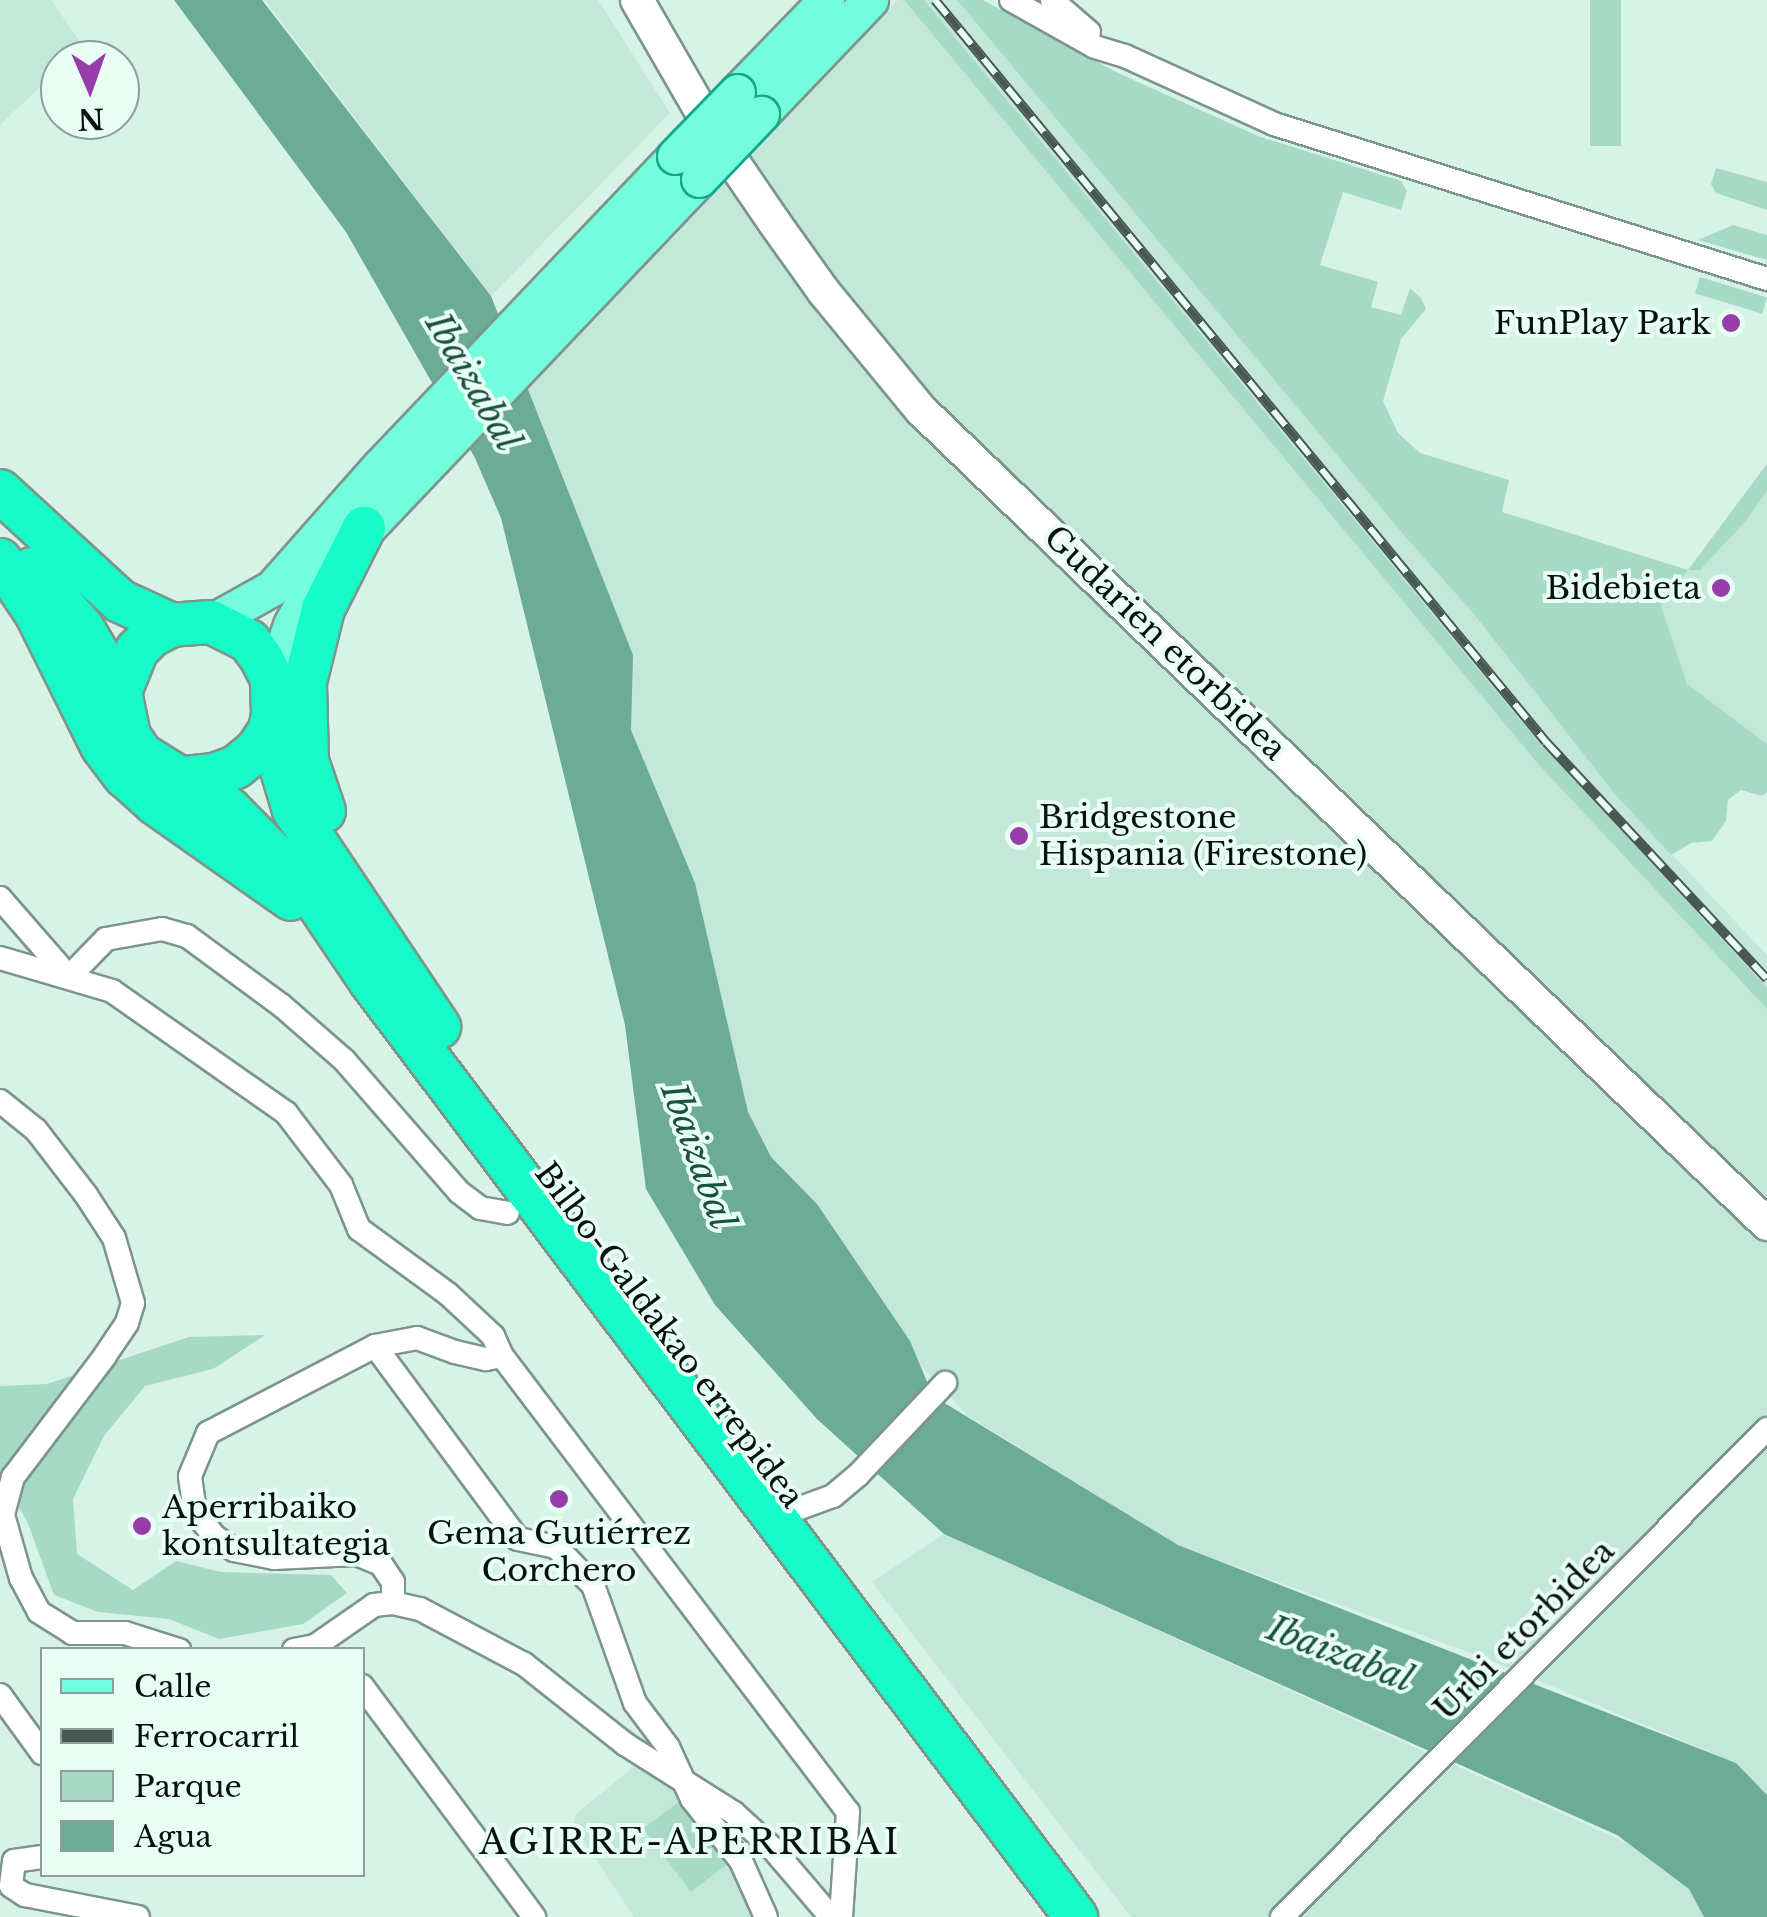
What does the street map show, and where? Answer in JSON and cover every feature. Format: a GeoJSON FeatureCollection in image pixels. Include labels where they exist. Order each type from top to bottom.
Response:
{"type":"FeatureCollection","features":[{"type":"Feature","properties":{"kind":"highway"},"geometry":{"type":"LineString","coordinates":[[0,491],[120,601],[248,641],[272,680]]}},
{"type":"Feature","properties":{"kind":"highway"},"geometry":{"type":"LineString","coordinates":[[364,528],[323,609],[308,658],[302,708],[307,762],[340,848],[400,950],[419,998]]}},
{"type":"Feature","properties":{"kind":"highway","name":"Bilbo-Galdakao errepidea"},"geometry":{"type":"LineString","coordinates":[[0,537],[84,629],[120,692],[125,724],[141,754],[186,778],[269,845],[308,889],[512,1194],[554,1226],[1076,1917]]}},
{"type":"Feature","properties":{"kind":"highway","name":"Bilbo-Galdakao errepidea"},"geometry":{"type":"LineString","coordinates":[[0,560],[36,613],[102,746],[126,776],[155,803],[280,889],[371,982]]}},
{"type":"Feature","properties":{"kind":"highway"},"geometry":{"type":"LineString","coordinates":[[120,692],[138,650],[152,634],[191,623]]}},
{"type":"Feature","properties":{"kind":"highway","name":"Bilbo-Galdakao errepidea"},"geometry":{"type":"LineString","coordinates":[[272,680],[270,730],[294,810],[419,998],[1108,1917]]}},
{"type":"Feature","properties":{"kind":"highway"},"geometry":{"type":"LineString","coordinates":[[186,778],[236,766],[256,751],[270,730]]}},
{"type":"Feature","properties":{"kind":"main road"},"geometry":{"type":"LineString","coordinates":[[749,103],[826,0]]}},
{"type":"Feature","properties":{"kind":"main road"},"geometry":{"type":"LineString","coordinates":[[191,623],[272,588],[392,476],[749,103],[870,0]]}},
{"type":"Feature","properties":{"kind":"main road"},"geometry":{"type":"LineString","coordinates":[[272,680],[291,626],[312,586],[364,528],[392,476]]}},
{"type":"Feature","properties":{"kind":"street","name":"Gudarien etorbidea"},"geometry":{"type":"LineString","coordinates":[[636,0],[716,137],[774,222],[824,292],[922,410],[1767,1224]]}},
{"type":"Feature","properties":{"kind":"street"},"geometry":{"type":"LineString","coordinates":[[1011,0],[1095,48],[1125,56],[1274,124],[1767,278]]}},
{"type":"Feature","properties":{"kind":"street"},"geometry":{"type":"LineString","coordinates":[[1052,0],[1125,56]]}},
{"type":"Feature","properties":{"kind":"street"},"geometry":{"type":"LineString","coordinates":[[0,898],[69,976]]}},
{"type":"Feature","properties":{"kind":"street"},"geometry":{"type":"LineString","coordinates":[[69,976],[106,939],[162,929],[187,936],[281,1006],[344,1060],[459,1192],[480,1208],[512,1194]]}},
{"type":"Feature","properties":{"kind":"street"},"geometry":{"type":"LineString","coordinates":[[0,958],[112,991],[286,1113],[341,1185],[359,1229],[448,1294],[493,1336],[502,1356],[848,1812],[841,1917]]}},
{"type":"Feature","properties":{"kind":"street"},"geometry":{"type":"LineString","coordinates":[[0,1101],[36,1130],[86,1194],[114,1238],[126,1270],[132,1303],[126,1323],[105,1356],[13,1478],[3,1515],[22,1578],[39,1612],[72,1633],[125,1632],[170,1647]]}},
{"type":"Feature","properties":{"kind":"street"},"geometry":{"type":"LineString","coordinates":[[393,1603],[394,1582],[381,1564],[356,1554],[274,1558],[234,1550],[214,1536],[195,1512],[190,1476],[208,1433],[374,1346],[417,1338],[486,1359],[502,1356]]}},
{"type":"Feature","properties":{"kind":"street"},"geometry":{"type":"LineString","coordinates":[[374,1346],[518,1539],[556,1547],[593,1585],[635,1704],[668,1747],[692,1800],[741,1861],[766,1917]]}},
{"type":"Feature","properties":{"kind":"street"},"geometry":{"type":"LineString","coordinates":[[800,1508],[833,1496],[858,1475],[945,1383]]}},
{"type":"Feature","properties":{"kind":"street","name":"Urbi etorbidea"},"geometry":{"type":"LineString","coordinates":[[1282,1917],[1547,1656],[1767,1429]]}},
{"type":"Feature","properties":{"kind":"street"},"geometry":{"type":"LineString","coordinates":[[331,1644],[374,1606],[393,1603],[420,1609],[524,1664],[625,1744],[734,1814],[759,1836],[831,1917]]}},
{"type":"Feature","properties":{"kind":"street"},"geometry":{"type":"LineString","coordinates":[[365,1690],[534,1917]]}},
{"type":"Feature","properties":{"kind":"street"},"geometry":{"type":"LineString","coordinates":[[0,1696],[12,1728],[40,1751]]}},
{"type":"Feature","properties":{"kind":"street"},"geometry":{"type":"LineString","coordinates":[[40,1857],[14,1861],[11,1886],[25,1894],[138,1917]]}},
{"type":"Feature","properties":{"kind":"shaded area"},"geometry":{"type":"Polygon","coordinates":[[[0,0],[51,0],[79,40],[40,40],[40,87],[0,125],[0,0]]]}},
{"type":"Feature","properties":{"kind":"shaded area"},"geometry":{"type":"Polygon","coordinates":[[[265,0],[598,0],[670,113],[491,296],[265,0]]]}},
{"type":"Feature","properties":{"kind":"shaded area"},"geometry":{"type":"Polygon","coordinates":[[[898,0],[904,0],[1538,764],[1767,1009],[1767,1795],[1736,1763],[1492,1661],[1178,1545],[968,1416],[781,1216],[687,992],[524,375],[898,0]]]}},
{"type":"Feature","properties":{"kind":"shaded area"},"geometry":{"type":"Polygon","coordinates":[[[924,0],[957,0],[1473,613],[1614,793],[1767,955],[1767,988],[1522,722],[924,0]]]}},
{"type":"Feature","properties":{"kind":"shaded area","name":"Bidebieta"},"geometry":{"type":"Polygon","coordinates":[[[1767,464],[1767,744],[1686,684],[1661,606],[1767,464]]]}},
{"type":"Feature","properties":{"kind":"shaded area"},"geometry":{"type":"Polygon","coordinates":[[[944,1534],[1629,1844],[1689,1889],[1704,1917],[1131,1917],[872,1582],[944,1534]]]}},
{"type":"Feature","properties":{"kind":"shaded area"},"geometry":{"type":"Polygon","coordinates":[[[641,1761],[686,1800],[742,1879],[759,1917],[634,1917],[573,1825],[577,1813],[641,1761]]]}},
{"type":"Feature","properties":{"kind":"green space"},"geometry":{"type":"Polygon","coordinates":[[[904,0],[924,0],[1522,722],[1767,988],[1767,1009],[1538,764],[904,0]]]}},
{"type":"Feature","properties":{"kind":"green space"},"geometry":{"type":"Polygon","coordinates":[[[957,0],[983,0],[1118,73],[1258,136],[1401,181],[1407,191],[1401,210],[1343,192],[1320,265],[1378,282],[1371,307],[1401,315],[1410,288],[1421,298],[1426,309],[1401,339],[1383,401],[1398,433],[1420,453],[1509,480],[1502,512],[1688,570],[1661,606],[1687,684],[1767,744],[1767,792],[1762,796],[1741,790],[1728,800],[1726,821],[1712,841],[1691,843],[1671,855],[1614,793],[1473,613],[957,0]]]}},
{"type":"Feature","properties":{"kind":"green space"},"geometry":{"type":"Polygon","coordinates":[[[1590,0],[1621,0],[1621,146],[1590,146],[1590,0]]]}},
{"type":"Feature","properties":{"kind":"green space"},"geometry":{"type":"Polygon","coordinates":[[[1716,168],[1767,182],[1767,210],[1716,193],[1711,184],[1716,168]]]}},
{"type":"Feature","properties":{"kind":"green space"},"geometry":{"type":"Polygon","coordinates":[[[1733,225],[1767,235],[1767,260],[1698,240],[1733,225]]]}},
{"type":"Feature","properties":{"kind":"green space"},"geometry":{"type":"Polygon","coordinates":[[[1700,277],[1767,297],[1762,314],[1695,293],[1700,277]]]}},
{"type":"Feature","properties":{"kind":"green space"},"geometry":{"type":"Polygon","coordinates":[[[1767,464],[1767,491],[1744,523],[1700,570],[1688,570],[1767,464]]]}},
{"type":"Feature","properties":{"kind":"green space"},"geometry":{"type":"Polygon","coordinates":[[[265,1335],[213,1369],[145,1386],[104,1436],[73,1499],[77,1554],[133,1590],[176,1561],[221,1572],[331,1575],[347,1593],[303,1624],[219,1639],[169,1619],[98,1612],[54,1595],[27,1521],[0,1478],[0,1386],[47,1384],[189,1337],[265,1335]]]}},
{"type":"Feature","properties":{"kind":"green space"},"geometry":{"type":"Polygon","coordinates":[[[680,1801],[728,1864],[691,1892],[643,1829],[680,1801]]]}},
{"type":"Feature","properties":{"kind":"water","name":"Ibaizabal"},"geometry":{"type":"Polygon","coordinates":[[[174,0],[262,0],[491,296],[633,655],[631,730],[695,883],[748,1112],[771,1157],[817,1204],[910,1341],[933,1396],[1178,1545],[1736,1763],[1767,1795],[1767,1917],[1704,1917],[1689,1889],[1617,1835],[944,1534],[817,1419],[715,1305],[646,1189],[625,1025],[501,518],[475,458],[346,232],[174,0]]]}},
{"type":"Feature","properties":{"kind":"railway"},"geometry":{"type":"LineString","coordinates":[[935,0],[1546,742],[1767,979]]}},
{"type":"Feature","properties":{"kind":"place","name":"FunPlay Park"},"geometry":{"type":"Point","coordinates":[1731,323]}},
{"type":"Feature","properties":{"kind":"place","name":"Bidebieta"},"geometry":{"type":"Point","coordinates":[1721,588]}},
{"type":"Feature","properties":{"kind":"place","name":"Bridgestone Hispania (Firestone)"},"geometry":{"type":"Point","coordinates":[1019,836]}},
{"type":"Feature","properties":{"kind":"place","name":"Gema Gutiérrez Corchero"},"geometry":{"type":"Point","coordinates":[559,1499]}},
{"type":"Feature","properties":{"kind":"place","name":"Aperribaiko kontsultategia"},"geometry":{"type":"Point","coordinates":[142,1526]}},
{"type":"Feature","properties":{"kind":"district","name":"AGIRRE-APERRIBAI"},"geometry":{"type":"Point","coordinates":[690,1842]}}]}
